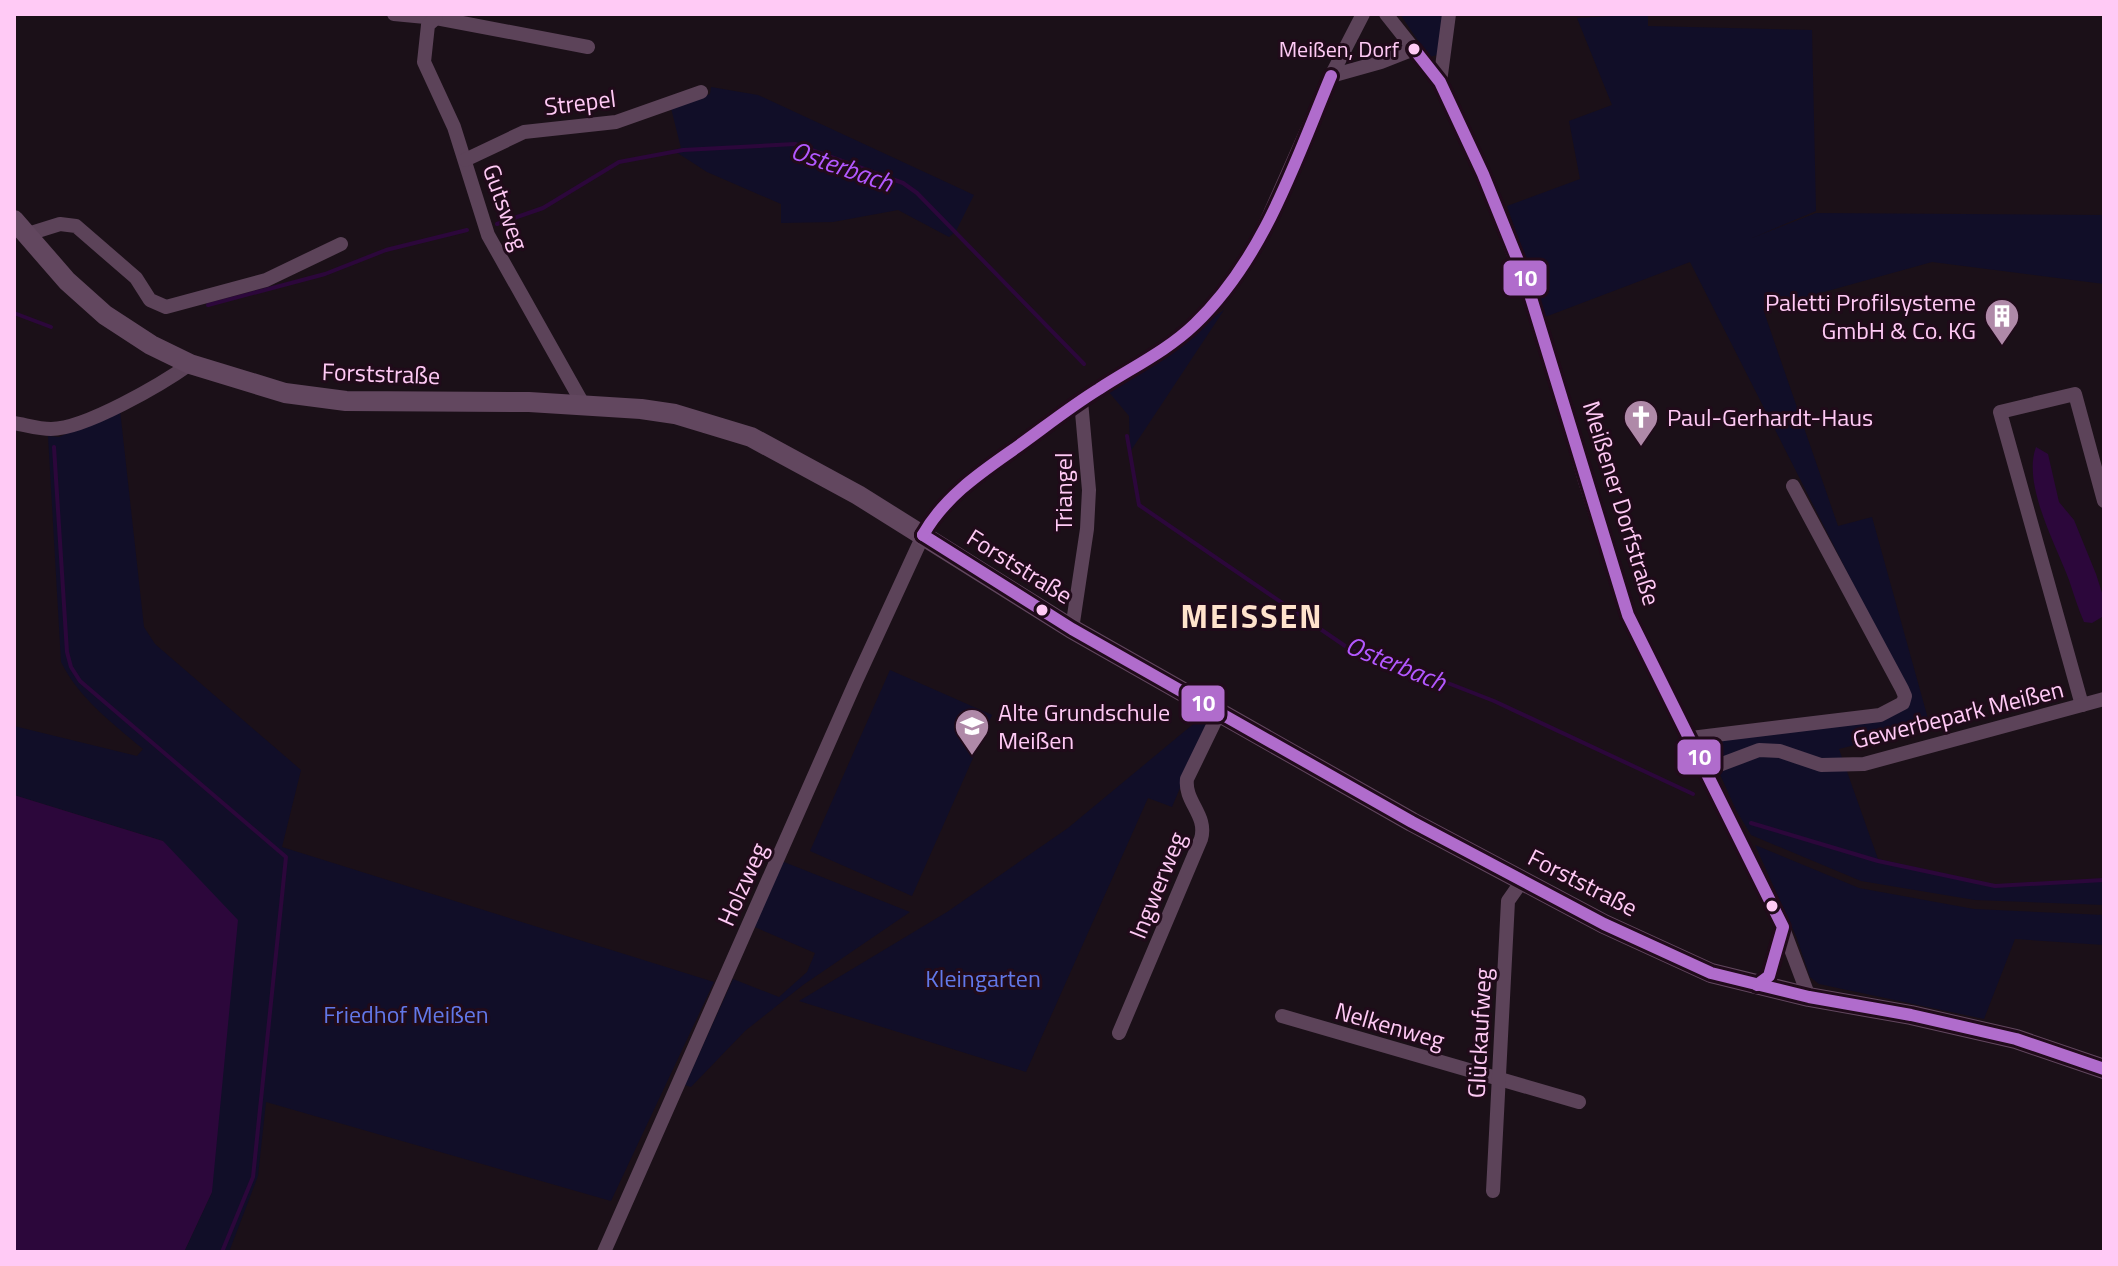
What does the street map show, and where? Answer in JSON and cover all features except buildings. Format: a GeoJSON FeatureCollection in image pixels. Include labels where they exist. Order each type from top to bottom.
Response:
{"type":"FeatureCollection","features":[{"type":"Feature","properties":{"kind":"street"},"geometry":{"type":"LineString","coordinates":[[394,14],[436,18],[588,47]]}},
{"type":"Feature","properties":{"kind":"street","name":"Holzweg"},"geometry":{"type":"LineString","coordinates":[[604,1252],[923,535],[964,485],[1081,401],[1165,347],[1194,325],[1219,299],[1243,267],[1263,229],[1331,76],[1363,14]]}},
{"type":"Feature","properties":{"kind":"street","name":"Meißener Dorfstraße"},"geometry":{"type":"LineString","coordinates":[[1386,14],[1440,82],[1483,174],[1542,329],[1585,481],[1628,615],[1783,927],[1809,997]]}},
{"type":"Feature","properties":{"kind":"street"},"geometry":{"type":"LineString","coordinates":[[1440,82],[1449,14]]}},
{"type":"Feature","properties":{"kind":"street","name":"Gutsweg"},"geometry":{"type":"LineString","coordinates":[[436,18],[428,25],[424,62],[454,127],[488,235],[583,404]]}},
{"type":"Feature","properties":{"kind":"street"},"geometry":{"type":"LineString","coordinates":[[1331,76],[1414,49]]}},
{"type":"Feature","properties":{"kind":"street","name":"Strepel"},"geometry":{"type":"LineString","coordinates":[[465,160],[524,132],[616,122],[701,92]]}},
{"type":"Feature","properties":{"kind":"street"},"geometry":{"type":"LineString","coordinates":[[21,227],[76,226],[136,278],[150,300],[166,307],[266,280],[341,244]]}},
{"type":"Feature","properties":{"kind":"street","name":"Forststraße"},"geometry":{"type":"LineString","coordinates":[[21,227],[67,281],[105,315],[151,345],[190,364],[285,393],[346,401],[583,404],[675,414],[751,437],[804,464],[923,535],[1072,629],[1522,881],[1604,924],[1711,973],[1809,997]]}},
{"type":"Feature","properties":{"kind":"street"},"geometry":{"type":"LineString","coordinates":[[14,423],[48,430],[74,424],[155,388],[190,364]]}},
{"type":"Feature","properties":{"kind":"street","name":"Gewerbepark Meißen"},"geometry":{"type":"LineString","coordinates":[[2082,705],[2000,412],[2075,394],[2104,501]]}},
{"type":"Feature","properties":{"kind":"street","name":"Triangel"},"geometry":{"type":"LineString","coordinates":[[1072,629],[1088,516],[1089,490],[1081,401]]}},
{"type":"Feature","properties":{"kind":"street"},"geometry":{"type":"LineString","coordinates":[[1691,738],[1880,715],[1903,703],[1905,696],[1902,689],[1793,486]]}},
{"type":"Feature","properties":{"kind":"street","name":"Gewerbepark Meißen"},"geometry":{"type":"LineString","coordinates":[[1706,770],[1759,750],[1780,751],[1821,765],[1864,764],[2104,699]]}},
{"type":"Feature","properties":{"kind":"street","name":"Ingwerweg"},"geometry":{"type":"LineString","coordinates":[[1119,1033],[1201,839],[1203,822],[1189,799],[1187,779],[1220,711]]}},
{"type":"Feature","properties":{"kind":"street","name":"Glückaufweg"},"geometry":{"type":"LineString","coordinates":[[1493,1191],[1508,901],[1522,881]]}},
{"type":"Feature","properties":{"kind":"street"},"geometry":{"type":"LineString","coordinates":[[1757,985],[1769,976],[1783,927]]}},
{"type":"Feature","properties":{"kind":"street"},"geometry":{"type":"LineString","coordinates":[[1809,997],[1911,1015],[2016,1039],[2104,1069]]}},
{"type":"Feature","properties":{"kind":"street","name":"Nelkenweg"},"geometry":{"type":"LineString","coordinates":[[1282,1016],[1579,1102]]}},
{"type":"Feature","properties":{"kind":"green space"},"geometry":{"type":"Polygon","coordinates":[[[1400,14],[1444,14],[1437,55],[1429,57],[1400,14]]]}},
{"type":"Feature","properties":{"kind":"green space"},"geometry":{"type":"Polygon","coordinates":[[[1648,14],[1648,26],[1812,30],[1816,211],[1752,238],[1816,213],[2104,215],[2104,284],[1932,262],[1763,309],[1838,526],[1872,517],[1930,726],[1839,749],[1878,859],[1995,885],[2104,879],[2104,905],[1975,900],[1861,881],[1751,835],[1736,810],[1705,741],[1873,721],[1911,698],[1690,262],[1545,317],[1507,206],[1580,179],[1569,121],[1612,105],[1577,18],[1648,14]]]}},
{"type":"Feature","properties":{"kind":"green space"},"geometry":{"type":"Polygon","coordinates":[[[711,87],[758,95],[974,195],[956,231],[949,237],[898,210],[833,222],[781,223],[781,204],[707,172],[673,150],[681,148],[671,108],[710,94],[711,87]]]}},
{"type":"Feature","properties":{"kind":"green space"},"geometry":{"type":"Polygon","coordinates":[[[1224,310],[1130,452],[1129,416],[1108,391],[1224,310]]]}},
{"type":"Feature","properties":{"kind":"green space","name":"Friedhof Meißen"},"geometry":{"type":"Polygon","coordinates":[[[120,410],[144,627],[155,644],[301,770],[282,847],[714,982],[611,1201],[266,1102],[258,1176],[229,1252],[184,1252],[212,1192],[163,841],[14,795],[14,726],[137,756],[143,749],[87,698],[61,662],[48,436],[59,437],[120,410]]]}},
{"type":"Feature","properties":{"kind":"green space"},"geometry":{"type":"Polygon","coordinates":[[[890,670],[992,715],[912,896],[810,851],[890,670]]]}},
{"type":"Feature","properties":{"kind":"green space","name":"Kleingarten"},"geometry":{"type":"Polygon","coordinates":[[[1209,711],[1211,714],[1172,807],[1148,798],[1026,1072],[799,1001],[947,912],[1068,828],[1209,711]]]}},
{"type":"Feature","properties":{"kind":"green space"},"geometry":{"type":"Polygon","coordinates":[[[1755,845],[1859,888],[1974,909],[2104,915],[2104,945],[2015,939],[1984,1019],[1819,984],[1810,977],[1796,936],[1755,845]]]}},
{"type":"Feature","properties":{"kind":"green space"},"geometry":{"type":"Polygon","coordinates":[[[774,858],[910,912],[803,985],[745,1031],[691,1087],[685,1085],[733,979],[779,997],[807,972],[815,953],[743,922],[774,858]]]}},
{"type":"Feature","properties":{"kind":"shaded area"},"geometry":{"type":"Polygon","coordinates":[[[2036,447],[2048,454],[2059,502],[2074,520],[2104,599],[2102,617],[2092,623],[2084,622],[2042,514],[2033,478],[2036,447]]]}},
{"type":"Feature","properties":{"kind":"shaded area"},"geometry":{"type":"Polygon","coordinates":[[[14,795],[163,841],[238,920],[212,1192],[184,1252],[14,1252],[14,795]]]}},
{"type":"Feature","properties":{"kind":"waterway","name":"Osterbach"},"geometry":{"type":"LineString","coordinates":[[497,224],[543,208],[619,162],[683,150],[795,144],[903,183],[917,193],[1084,364]]}},
{"type":"Feature","properties":{"kind":"waterway","name":"Osterbach"},"geometry":{"type":"LineString","coordinates":[[208,305],[325,274],[386,250],[467,230]]}},
{"type":"Feature","properties":{"kind":"waterway","name":"Osterbach"},"geometry":{"type":"LineString","coordinates":[[14,313],[51,327]]}},
{"type":"Feature","properties":{"kind":"waterway","name":"Osterbach"},"geometry":{"type":"LineString","coordinates":[[1127,436],[1139,505],[1351,650],[1494,701],[1693,794]]}},
{"type":"Feature","properties":{"kind":"waterway"},"geometry":{"type":"LineString","coordinates":[[54,447],[67,652],[71,667],[80,681],[286,857],[253,1177],[222,1252]]}},
{"type":"Feature","properties":{"kind":"waterway","name":"Osterbach"},"geometry":{"type":"LineString","coordinates":[[1751,823],[1878,861],[1995,886],[2104,880]]}},
{"type":"Feature","properties":{"kind":"transit line","name":"10"},"geometry":{"type":"LineString","coordinates":[[1414,49],[1440,82],[1483,174],[1525,278],[1628,615],[1783,927],[1769,976],[1757,985]]}},
{"type":"Feature","properties":{"kind":"transit line","name":"10"},"geometry":{"type":"LineString","coordinates":[[923,535],[940,510],[973,479],[1076,404],[1173,343],[1219,298],[1240,270],[1275,208],[1331,76]]}},
{"type":"Feature","properties":{"kind":"transit line","name":"10"},"geometry":{"type":"LineString","coordinates":[[923,535],[1072,629],[1412,822],[1604,924],[1711,973],[1809,997],[1911,1015],[2016,1039],[2104,1069]]}},
{"type":"Feature","properties":{"kind":"place","name":"Meißen, Dorf"},"geometry":{"type":"Point","coordinates":[1414,49]}},
{"type":"Feature","properties":{"kind":"place","name":"Paletti Profilsysteme GmbH & Co. KG"},"geometry":{"type":"Point","coordinates":[2002,347]}},
{"type":"Feature","properties":{"kind":"place","name":"Paul-Gerhardt-Haus"},"geometry":{"type":"Point","coordinates":[1641,448]}},
{"type":"Feature","properties":{"kind":"place","name":"Alte Grundschule Meißen"},"geometry":{"type":"Point","coordinates":[972,757]}},
{"type":"Feature","properties":{"kind":"district","name":"MEISSEN"},"geometry":{"type":"Point","coordinates":[1252,616]}}]}
